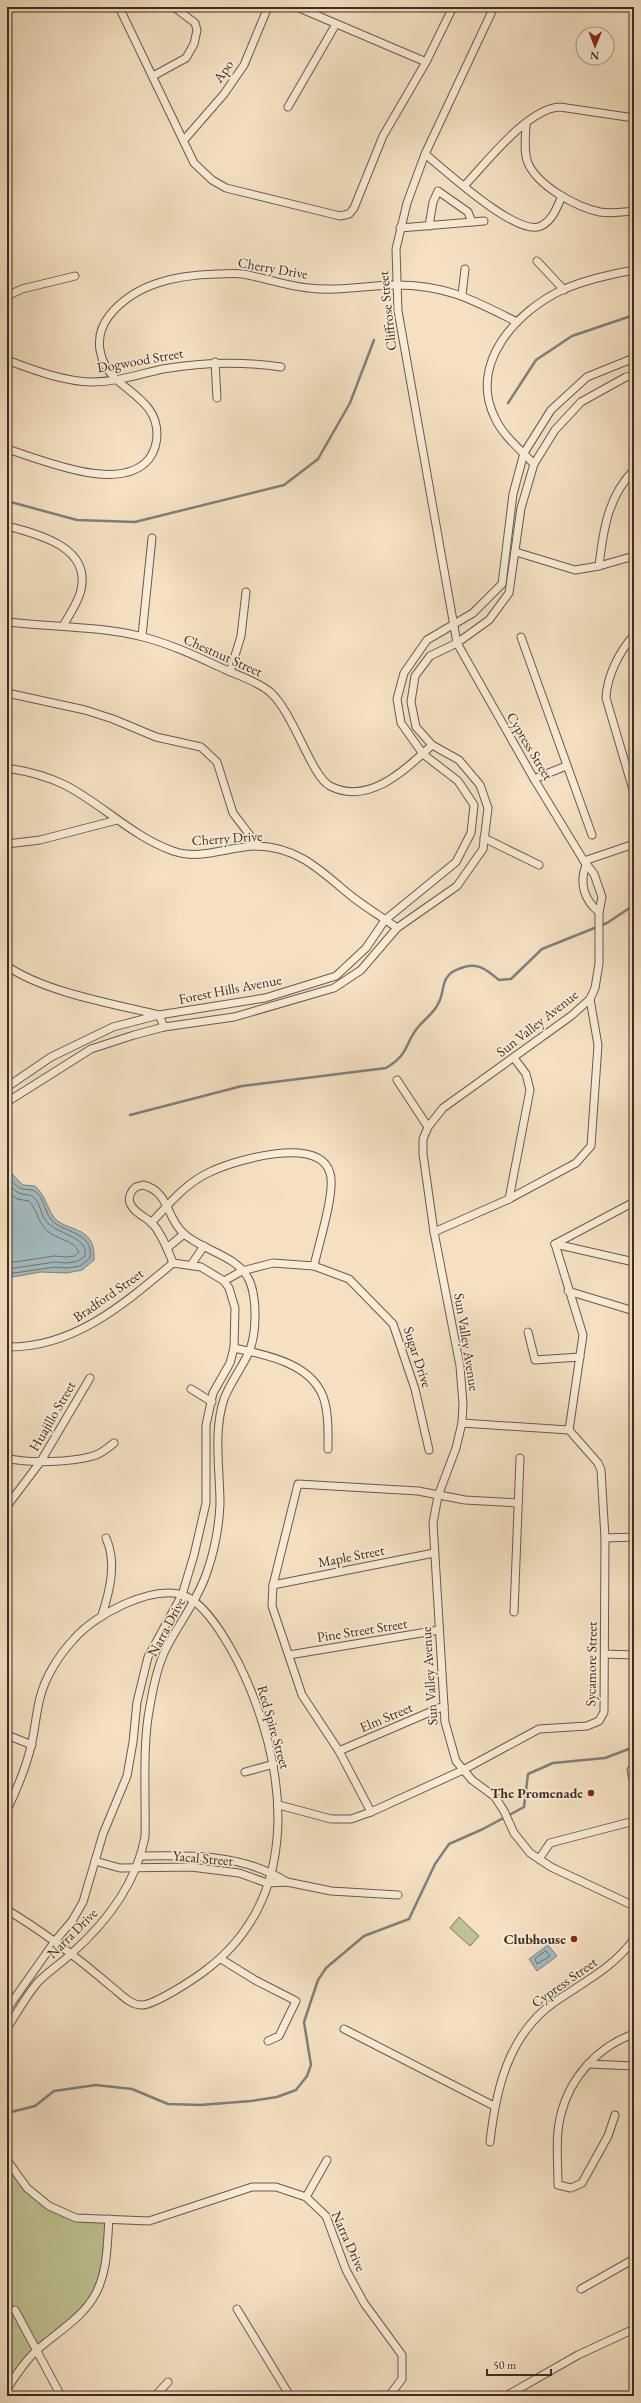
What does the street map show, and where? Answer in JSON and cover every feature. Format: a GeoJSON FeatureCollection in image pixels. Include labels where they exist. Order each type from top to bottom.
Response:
{"type":"FeatureCollection","features":[{"type":"Feature","properties":{"kind":"street"},"geometry":{"type":"LineString","coordinates":[[119,7],[194,163],[212,180],[222,186],[345,216],[354,208],[383,136],[426,62],[453,7]]}},
{"type":"Feature","properties":{"kind":"street"},"geometry":{"type":"LineString","coordinates":[[153,76],[186,58],[194,44],[197,30],[195,23],[174,7]]}},
{"type":"Feature","properties":{"kind":"street","name":"Apo"},"geometry":{"type":"LineString","coordinates":[[184,140],[224,94],[244,65],[268,7]]}},
{"type":"Feature","properties":{"kind":"street"},"geometry":{"type":"LineString","coordinates":[[297,7],[426,62]]}},
{"type":"Feature","properties":{"kind":"street","name":"Cliffrose Street"},"geometry":{"type":"LineString","coordinates":[[457,643],[408,376],[396,285],[396,249],[400,228],[413,184],[425,154],[494,7]]}},
{"type":"Feature","properties":{"kind":"street"},"geometry":{"type":"LineString","coordinates":[[288,107],[336,24]]}},
{"type":"Feature","properties":{"kind":"street"},"geometry":{"type":"LineString","coordinates":[[465,186],[526,123],[542,111],[555,107],[634,118]]}},
{"type":"Feature","properties":{"kind":"street"},"geometry":{"type":"LineString","coordinates":[[526,123],[528,162],[537,176],[562,196],[577,204],[601,212],[634,211]]}},
{"type":"Feature","properties":{"kind":"street"},"geometry":{"type":"LineString","coordinates":[[425,154],[508,218],[532,228],[541,226],[548,221],[554,213],[562,196]]}},
{"type":"Feature","properties":{"kind":"street"},"geometry":{"type":"LineString","coordinates":[[429,226],[433,202],[438,191],[468,212],[472,222]]}},
{"type":"Feature","properties":{"kind":"street"},"geometry":{"type":"LineString","coordinates":[[400,228],[484,221]]}},
{"type":"Feature","properties":{"kind":"street"},"geometry":{"type":"LineString","coordinates":[[537,260],[564,290]]}},
{"type":"Feature","properties":{"kind":"street"},"geometry":{"type":"LineString","coordinates":[[462,295],[465,269]]}},
{"type":"Feature","properties":{"kind":"street"},"geometry":{"type":"LineString","coordinates":[[534,464],[495,420],[489,404],[487,371],[493,354],[516,322],[535,307],[564,290],[606,276],[634,270]]}},
{"type":"Feature","properties":{"kind":"street","name":"Cherry Drive"},"geometry":{"type":"LineString","coordinates":[[7,449],[83,471],[114,476],[135,471],[149,458],[157,442],[157,422],[150,408],[130,388],[116,380],[101,357],[98,341],[102,327],[127,298],[152,285],[191,275],[241,274],[310,288],[396,285],[431,288],[462,295],[516,322]]}},
{"type":"Feature","properties":{"kind":"street"},"geometry":{"type":"LineString","coordinates":[[7,296],[22,289],[75,276]]}},
{"type":"Feature","properties":{"kind":"street","name":"Forest Hills Avenue"},"geometry":{"type":"LineString","coordinates":[[7,1087],[51,1058],[113,1027],[159,1015],[265,998],[336,976],[366,948],[385,920],[456,862],[471,833],[474,805],[458,781],[423,754],[401,724],[398,699],[404,673],[427,640],[453,627],[473,613],[502,584],[513,494],[524,453],[551,410],[587,377],[634,358]]}},
{"type":"Feature","properties":{"kind":"street","name":"Dogwood Street"},"geometry":{"type":"LineString","coordinates":[[7,360],[52,376],[92,382],[116,380],[168,368],[216,362],[246,362],[281,367]]}},
{"type":"Feature","properties":{"kind":"street"},"geometry":{"type":"LineString","coordinates":[[216,362],[217,398]]}},
{"type":"Feature","properties":{"kind":"street","name":"Forest Hills Avenue"},"geometry":{"type":"LineString","coordinates":[[7,1102],[91,1049],[134,1035],[164,1028],[234,1017],[286,1004],[334,988],[361,970],[397,928],[457,886],[483,849],[488,808],[480,785],[459,760],[432,745],[416,727],[411,702],[415,676],[430,656],[457,643],[489,620],[509,593],[521,508],[534,464],[555,430],[581,402],[626,376],[634,375]]}},
{"type":"Feature","properties":{"kind":"street"},"geometry":{"type":"LineString","coordinates":[[598,566],[605,521],[623,481],[634,470]]}},
{"type":"Feature","properties":{"kind":"street"},"geometry":{"type":"LineString","coordinates":[[7,526],[56,541],[77,562],[81,575],[81,590],[63,626]]}},
{"type":"Feature","properties":{"kind":"street"},"geometry":{"type":"LineString","coordinates":[[142,636],[152,538]]}},
{"type":"Feature","properties":{"kind":"street"},"geometry":{"type":"LineString","coordinates":[[516,552],[575,570],[598,566],[634,556]]}},
{"type":"Feature","properties":{"kind":"street"},"geometry":{"type":"LineString","coordinates":[[230,672],[241,636],[246,592]]}},
{"type":"Feature","properties":{"kind":"street","name":"Chestnut Street"},"geometry":{"type":"LineString","coordinates":[[7,622],[63,626],[142,636],[169,645],[250,680],[270,692],[290,716],[318,774],[329,785],[346,791],[366,790],[384,784],[400,774],[432,745]]}},
{"type":"Feature","properties":{"kind":"street"},"geometry":{"type":"LineString","coordinates":[[634,635],[627,643],[606,683],[606,698],[632,779],[634,792]]}},
{"type":"Feature","properties":{"kind":"street"},"geometry":{"type":"LineString","coordinates":[[521,637],[592,835]]}},
{"type":"Feature","properties":{"kind":"street","name":"Cypress Street"},"geometry":{"type":"LineString","coordinates":[[457,643],[534,779],[585,863]]}},
{"type":"Feature","properties":{"kind":"street"},"geometry":{"type":"LineString","coordinates":[[7,694],[85,710],[113,719],[156,737],[201,746],[217,762],[233,813],[258,846]]}},
{"type":"Feature","properties":{"kind":"street"},"geometry":{"type":"LineString","coordinates":[[534,779],[566,766]]}},
{"type":"Feature","properties":{"kind":"street","name":"Cherry Drive"},"geometry":{"type":"LineString","coordinates":[[7,768],[28,772],[64,784],[117,820],[173,850],[190,854],[206,854],[258,846],[288,852],[310,862],[351,896],[397,928]]}},
{"type":"Feature","properties":{"kind":"street"},"geometry":{"type":"LineString","coordinates":[[7,844],[40,840],[117,820]]}},
{"type":"Feature","properties":{"kind":"street"},"geometry":{"type":"LineString","coordinates":[[484,838],[539,865]]}},
{"type":"Feature","properties":{"kind":"street"},"geometry":{"type":"LineString","coordinates":[[599,912],[589,903],[586,895],[582,877],[585,863],[634,844]]}},
{"type":"Feature","properties":{"kind":"street","name":"Sun Valley Avenue"},"geometry":{"type":"LineString","coordinates":[[585,863],[594,874],[601,893],[602,902],[599,912],[597,977],[590,998],[571,1016],[443,1108],[428,1127],[423,1139],[423,1154],[434,1232],[460,1366],[462,1385],[462,1423],[456,1448],[438,1496],[433,1524],[434,1553],[447,1736],[456,1761],[463,1770],[494,1797],[504,1811],[514,1833],[530,1853],[565,1874],[634,1906]]}},
{"type":"Feature","properties":{"kind":"street"},"geometry":{"type":"LineString","coordinates":[[7,966],[20,975],[87,998],[159,1015],[164,1028]]}},
{"type":"Feature","properties":{"kind":"street"},"geometry":{"type":"LineString","coordinates":[[434,1232],[509,1199],[576,1163],[591,1146],[598,1045],[590,998]]}},
{"type":"Feature","properties":{"kind":"street"},"geometry":{"type":"LineString","coordinates":[[509,1199],[530,1090],[526,1074],[514,1058]]}},
{"type":"Feature","properties":{"kind":"street"},"geometry":{"type":"LineString","coordinates":[[397,1080],[428,1127]]}},
{"type":"Feature","properties":{"kind":"street"},"geometry":{"type":"LineString","coordinates":[[151,1223],[188,1187],[208,1173],[263,1156],[298,1153],[313,1156],[325,1162],[331,1174],[331,1191],[314,1266]]}},
{"type":"Feature","properties":{"kind":"street"},"geometry":{"type":"LineString","coordinates":[[167,1248],[184,1234],[174,1221],[168,1205],[158,1192],[149,1186],[143,1185],[132,1191],[130,1203],[134,1210],[151,1223],[167,1248],[172,1263],[191,1265],[213,1273],[224,1281]]}},
{"type":"Feature","properties":{"kind":"street"},"geometry":{"type":"LineString","coordinates":[[555,1244],[632,1206]]}},
{"type":"Feature","properties":{"kind":"street","name":"Narra Drive"},"geometry":{"type":"LineString","coordinates":[[7,2028],[38,1982],[72,1953],[110,1913],[128,1886],[136,1868],[141,1856],[145,1837],[149,1708],[164,1653],[195,1602],[208,1570],[220,1506],[218,1430],[224,1399],[250,1351],[254,1321],[254,1300],[250,1281],[242,1271],[184,1234]]}},
{"type":"Feature","properties":{"kind":"street"},"geometry":{"type":"LineString","coordinates":[[555,1244],[634,1262]]}},
{"type":"Feature","properties":{"kind":"street"},"geometry":{"type":"LineString","coordinates":[[462,1423],[569,1430],[584,1334],[568,1291],[555,1244]]}},
{"type":"Feature","properties":{"kind":"street"},"geometry":{"type":"LineString","coordinates":[[191,1265],[204,1246]]}},
{"type":"Feature","properties":{"kind":"street","name":"Bradford Street"},"geometry":{"type":"LineString","coordinates":[[7,1347],[48,1344],[72,1335],[135,1295],[172,1263]]}},
{"type":"Feature","properties":{"kind":"street","name":"Sugar Drive"},"geometry":{"type":"LineString","coordinates":[[224,1281],[242,1271],[273,1263],[314,1266],[349,1279],[393,1324],[416,1389],[429,1450]]}},
{"type":"Feature","properties":{"kind":"street","name":"Narra Drive"},"geometry":{"type":"LineString","coordinates":[[7,2009],[55,1941],[72,1921],[83,1902],[95,1861],[127,1776],[133,1742],[137,1702],[148,1657],[182,1595],[194,1555],[206,1503],[206,1425],[212,1402],[234,1348],[235,1308],[230,1288],[224,1281]]}},
{"type":"Feature","properties":{"kind":"street"},"geometry":{"type":"LineString","coordinates":[[568,1291],[634,1311]]}},
{"type":"Feature","properties":{"kind":"street"},"geometry":{"type":"LineString","coordinates":[[528,1332],[535,1360],[580,1357]]}},
{"type":"Feature","properties":{"kind":"street"},"geometry":{"type":"LineString","coordinates":[[234,1348],[250,1351],[292,1365],[306,1374],[318,1387],[325,1401],[328,1415],[328,1449]]}},
{"type":"Feature","properties":{"kind":"street","name":"Huajillo Street"},"geometry":{"type":"LineString","coordinates":[[7,1506],[41,1461],[90,1378]]}},
{"type":"Feature","properties":{"kind":"street"},"geometry":{"type":"LineString","coordinates":[[191,1390],[212,1402]]}},
{"type":"Feature","properties":{"kind":"street","name":"Sycamore Street"},"geometry":{"type":"LineString","coordinates":[[279,1805],[331,1819],[351,1819],[371,1812],[463,1770],[539,1729],[587,1726],[599,1721],[604,1712],[605,1654],[605,1538],[601,1470],[598,1463],[569,1430]]}},
{"type":"Feature","properties":{"kind":"street"},"geometry":{"type":"LineString","coordinates":[[7,1458],[41,1461],[94,1456],[114,1443]]}},
{"type":"Feature","properties":{"kind":"street"},"geometry":{"type":"LineString","coordinates":[[514,1612],[520,1458]]}},
{"type":"Feature","properties":{"kind":"street"},"geometry":{"type":"LineString","coordinates":[[371,1812],[339,1751],[302,1695],[272,1606],[273,1585],[298,1484],[418,1491],[438,1496],[518,1503]]}},
{"type":"Feature","properties":{"kind":"street"},"geometry":{"type":"LineString","coordinates":[[605,1538],[634,1537]]}},
{"type":"Feature","properties":{"kind":"street"},"geometry":{"type":"LineString","coordinates":[[102,1615],[110,1591],[111,1574],[112,1551],[106,1538]]}},
{"type":"Feature","properties":{"kind":"street","name":"Maple Street"},"geometry":{"type":"LineString","coordinates":[[273,1585],[434,1553]]}},
{"type":"Feature","properties":{"kind":"street"},"geometry":{"type":"LineString","coordinates":[[7,1810],[23,1776],[32,1745],[40,1696],[54,1666],[74,1637],[102,1615],[152,1594],[182,1595]]}},
{"type":"Feature","properties":{"kind":"street","name":"Red Spire Street"},"geometry":{"type":"LineString","coordinates":[[7,1910],[72,1953],[130,2002],[143,2005],[189,1983],[221,1959],[240,1936],[260,1903],[271,1872],[278,1843],[279,1805],[274,1764],[248,1683],[224,1634],[195,1602],[182,1595]]}},
{"type":"Feature","properties":{"kind":"street","name":"Pine Street Street"},"geometry":{"type":"LineString","coordinates":[[289,1655],[439,1630]]}},
{"type":"Feature","properties":{"kind":"street"},"geometry":{"type":"LineString","coordinates":[[605,1654],[634,1655]]}},
{"type":"Feature","properties":{"kind":"street","name":"Elm Street"},"geometry":{"type":"LineString","coordinates":[[339,1751],[444,1706]]}},
{"type":"Feature","properties":{"kind":"street"},"geometry":{"type":"LineString","coordinates":[[7,1735],[32,1745]]}},
{"type":"Feature","properties":{"kind":"street"},"geometry":{"type":"LineString","coordinates":[[245,1772],[274,1764]]}},
{"type":"Feature","properties":{"kind":"street"},"geometry":{"type":"LineString","coordinates":[[631,1770],[634,1783]]}},
{"type":"Feature","properties":{"kind":"street"},"geometry":{"type":"LineString","coordinates":[[539,1859],[550,1843],[634,1821]]}},
{"type":"Feature","properties":{"kind":"street","name":"Yacal Street"},"geometry":{"type":"LineString","coordinates":[[141,1856],[192,1855],[242,1862],[271,1872],[288,1882]]}},
{"type":"Feature","properties":{"kind":"street","name":"Yacal Street"},"geometry":{"type":"LineString","coordinates":[[95,1861],[108,1866],[136,1868],[191,1867],[239,1874],[267,1883]]}},
{"type":"Feature","properties":{"kind":"street"},"geometry":{"type":"LineString","coordinates":[[267,1883],[288,1882],[330,1891],[398,1895]]}},
{"type":"Feature","properties":{"kind":"street","name":"Cypress Street"},"geometry":{"type":"LineString","coordinates":[[490,2142],[494,2106],[516,2042],[533,2020],[555,2002],[611,1964],[634,1939]]}},
{"type":"Feature","properties":{"kind":"street"},"geometry":{"type":"LineString","coordinates":[[221,1959],[255,1980],[296,2001],[279,2036],[268,2041]]}},
{"type":"Feature","properties":{"kind":"street"},"geometry":{"type":"LineString","coordinates":[[344,2029],[494,2106]]}},
{"type":"Feature","properties":{"kind":"street"},"geometry":{"type":"LineString","coordinates":[[615,2115],[608,2136],[582,2184],[571,2188],[558,2185],[557,2154],[560,2114],[577,2077],[600,2052],[623,2038],[634,2034]]}},
{"type":"Feature","properties":{"kind":"street"},"geometry":{"type":"LineString","coordinates":[[588,2064],[634,2066]]}},
{"type":"Feature","properties":{"kind":"street","name":"Narra Drive"},"geometry":{"type":"LineString","coordinates":[[7,2160],[27,2188],[49,2206],[76,2218],[149,2222],[252,2187],[276,2187],[306,2197],[326,2216],[346,2270],[364,2303],[402,2355],[402,2380],[389,2396]]}},
{"type":"Feature","properties":{"kind":"street"},"geometry":{"type":"LineString","coordinates":[[306,2197],[326,2160]]}},
{"type":"Feature","properties":{"kind":"street"},"geometry":{"type":"LineString","coordinates":[[7,2389],[23,2365],[36,2350],[69,2325],[95,2294],[106,2266],[109,2219]]}},
{"type":"Feature","properties":{"kind":"street"},"geometry":{"type":"LineString","coordinates":[[581,2289],[634,2259]]}},
{"type":"Feature","properties":{"kind":"street"},"geometry":{"type":"LineString","coordinates":[[236,2309],[290,2396]]}},
{"type":"Feature","properties":{"kind":"street"},"geometry":{"type":"LineString","coordinates":[[15,2310],[61,2396]]}},
{"type":"Feature","properties":{"kind":"street"},"geometry":{"type":"LineString","coordinates":[[506,2396],[578,2355],[634,2329]]}},
{"type":"Feature","properties":{"kind":"street"},"geometry":{"type":"LineString","coordinates":[[155,2396],[168,2382]]}},
{"type":"Feature","properties":{"kind":"green space"},"geometry":{"type":"Polygon","coordinates":[[[459,1917],[479,1936],[470,1946],[450,1928],[459,1917]]]}},
{"type":"Feature","properties":{"kind":"green space"},"geometry":{"type":"Polygon","coordinates":[[[7,2160],[28,2187],[54,2208],[79,2218],[109,2219],[106,2266],[95,2294],[69,2325],[37,2351],[7,2389],[7,2160]]]}},
{"type":"Feature","properties":{"kind":"water"},"geometry":{"type":"Polygon","coordinates":[[[7,1169],[23,1185],[35,1186],[38,1189],[53,1216],[58,1221],[85,1234],[90,1240],[93,1248],[94,1260],[82,1270],[67,1273],[40,1272],[13,1277],[7,1275],[7,1169]]]}},
{"type":"Feature","properties":{"kind":"water"},"geometry":{"type":"Polygon","coordinates":[[[548,1945],[557,1956],[537,1971],[529,1959],[548,1945]]]}},
{"type":"Feature","properties":{"kind":"waterway"},"geometry":{"type":"LineString","coordinates":[[508,403],[536,360],[572,336],[634,315]]}},
{"type":"Feature","properties":{"kind":"waterway"},"geometry":{"type":"LineString","coordinates":[[7,501],[77,520],[135,522],[284,485],[318,459],[350,403],[374,340]]}},
{"type":"Feature","properties":{"kind":"waterway"},"geometry":{"type":"LineString","coordinates":[[130,1115],[242,1086],[386,1068],[400,1058],[414,1032],[435,1009],[440,999],[445,982],[452,972],[467,966],[477,966],[486,970],[499,980],[511,979],[542,949],[607,923],[634,905]]}},
{"type":"Feature","properties":{"kind":"waterway"},"geometry":{"type":"LineString","coordinates":[[7,2113],[35,2106],[54,2091],[96,2085],[132,2089],[168,2104],[200,2105],[251,2101],[277,2097],[296,2090],[307,2076],[311,2065],[304,2022],[318,1980],[326,1968],[364,1936],[409,1919],[435,1864],[449,1844],[483,1829],[524,1807],[528,1774],[553,1763],[605,1758],[634,1747]]}},
{"type":"Feature","properties":{"kind":"place","name":"The Promenade"},"geometry":{"type":"Point","coordinates":[591,1793]}},
{"type":"Feature","properties":{"kind":"place","name":"Clubhouse"},"geometry":{"type":"Point","coordinates":[574,1939]}}]}
